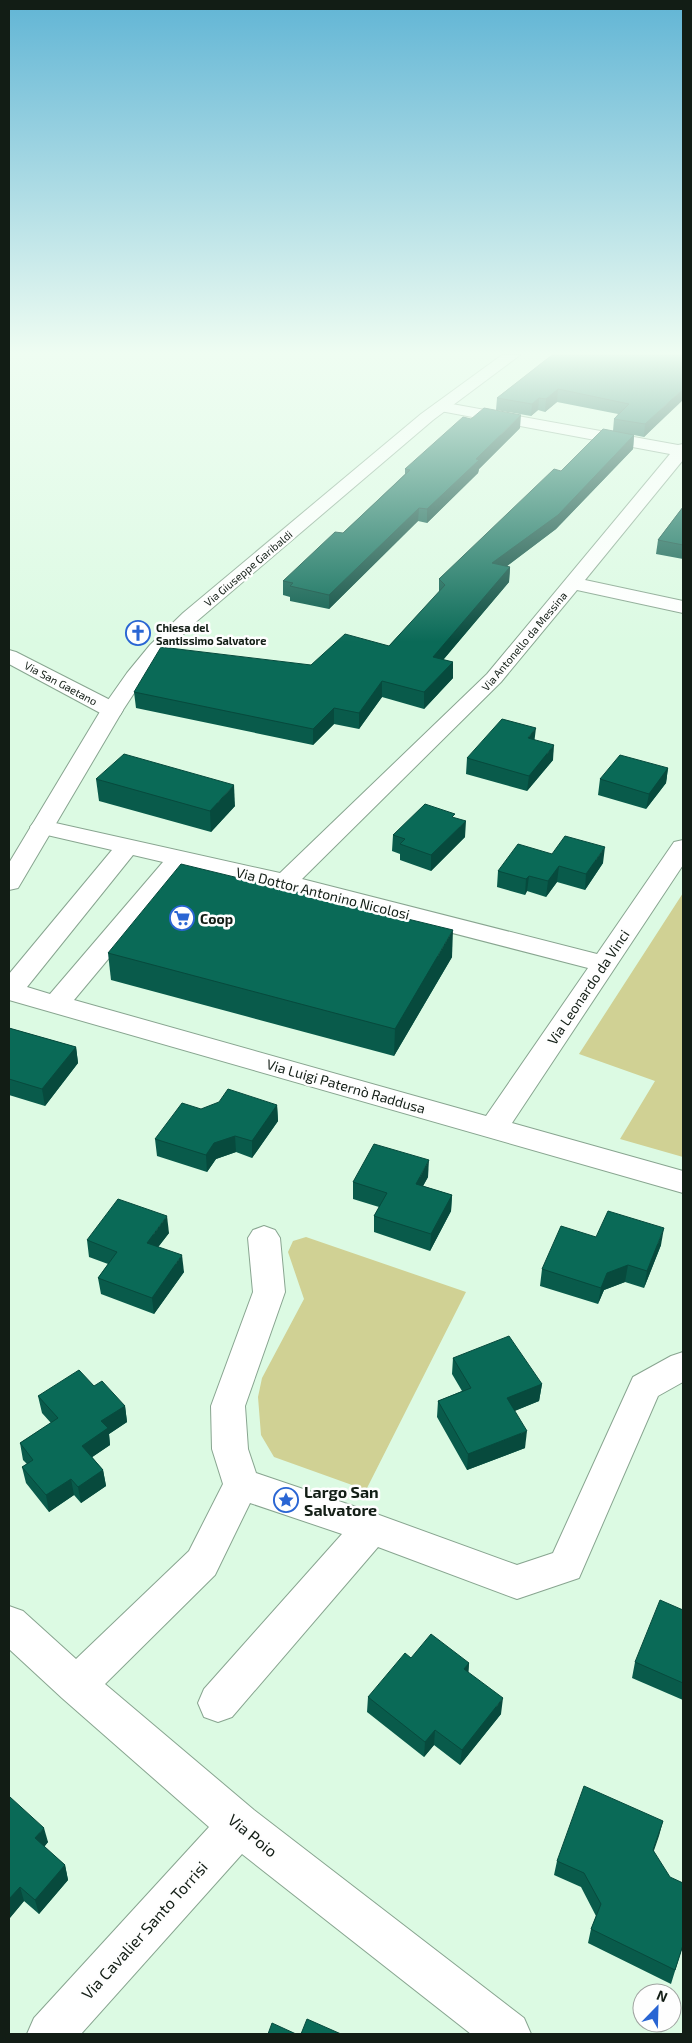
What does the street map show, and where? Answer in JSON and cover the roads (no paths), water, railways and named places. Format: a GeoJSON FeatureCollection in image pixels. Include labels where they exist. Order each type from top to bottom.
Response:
{"type":"FeatureCollection","features":[{"type":"Feature","properties":{"kind":"street","name":"Via Giuseppe Garibaldi"},"geometry":{"type":"LineString","coordinates":[[9,883],[112,710],[157,649],[190,617],[389,450]]}},
{"type":"Feature","properties":{"kind":"street","name":"Via Antonello da Messina"},"geometry":{"type":"LineString","coordinates":[[285,882],[494,678],[682,450]]}},
{"type":"Feature","properties":{"kind":"street"},"geometry":{"type":"LineString","coordinates":[[573,583],[683,606]]}},
{"type":"Feature","properties":{"kind":"street","name":"Via San Gaetano"},"geometry":{"type":"LineString","coordinates":[[9,656],[112,710]]}},
{"type":"Feature","properties":{"kind":"street","name":"Via Dottor Antonino Nicolosi"},"geometry":{"type":"LineString","coordinates":[[42,827],[285,882],[604,964]]}},
{"type":"Feature","properties":{"kind":"street"},"geometry":{"type":"LineString","coordinates":[[9,991],[127,847]]}},
{"type":"Feature","properties":{"kind":"street","name":"Via Leonardo da Vinci"},"geometry":{"type":"LineString","coordinates":[[493,1128],[683,847]]}},
{"type":"Feature","properties":{"kind":"street"},"geometry":{"type":"LineString","coordinates":[[56,1004],[179,858]]}},
{"type":"Feature","properties":{"kind":"street","name":"Via Luigi Paternò Raddusa"},"geometry":{"type":"LineString","coordinates":[[9,991],[683,1182]]}},
{"type":"Feature","properties":{"kind":"street"},"geometry":{"type":"LineString","coordinates":[[76,1685],[202,1563],[241,1484],[230,1449],[228,1406],[269,1292],[264,1238]]}},
{"type":"Feature","properties":{"kind":"street"},"geometry":{"type":"LineString","coordinates":[[241,1484],[371,1528],[517,1582],[566,1566],[645,1387],[683,1366]]}},
{"type":"Feature","properties":{"kind":"street"},"geometry":{"type":"LineString","coordinates":[[218,1703],[371,1528]]}},
{"type":"Feature","properties":{"kind":"street","name":"Via Poio"},"geometry":{"type":"LineString","coordinates":[[9,1624],[76,1685],[239,1825],[508,2034]]}},
{"type":"Feature","properties":{"kind":"street","name":"Via Cavalier Santo Torrisi"},"geometry":{"type":"LineString","coordinates":[[50,2034],[239,1825]]}},
{"type":"Feature","properties":{"kind":"place","name":"Chiesa del Santissimo Salvatore"},"geometry":{"type":"Point","coordinates":[138,633]}},
{"type":"Feature","properties":{"kind":"place","name":"Coop"},"geometry":{"type":"Point","coordinates":[182,918]}},
{"type":"Feature","properties":{"kind":"place","name":"Largo San Salvatore"},"geometry":{"type":"Point","coordinates":[286,1500]}}]}
